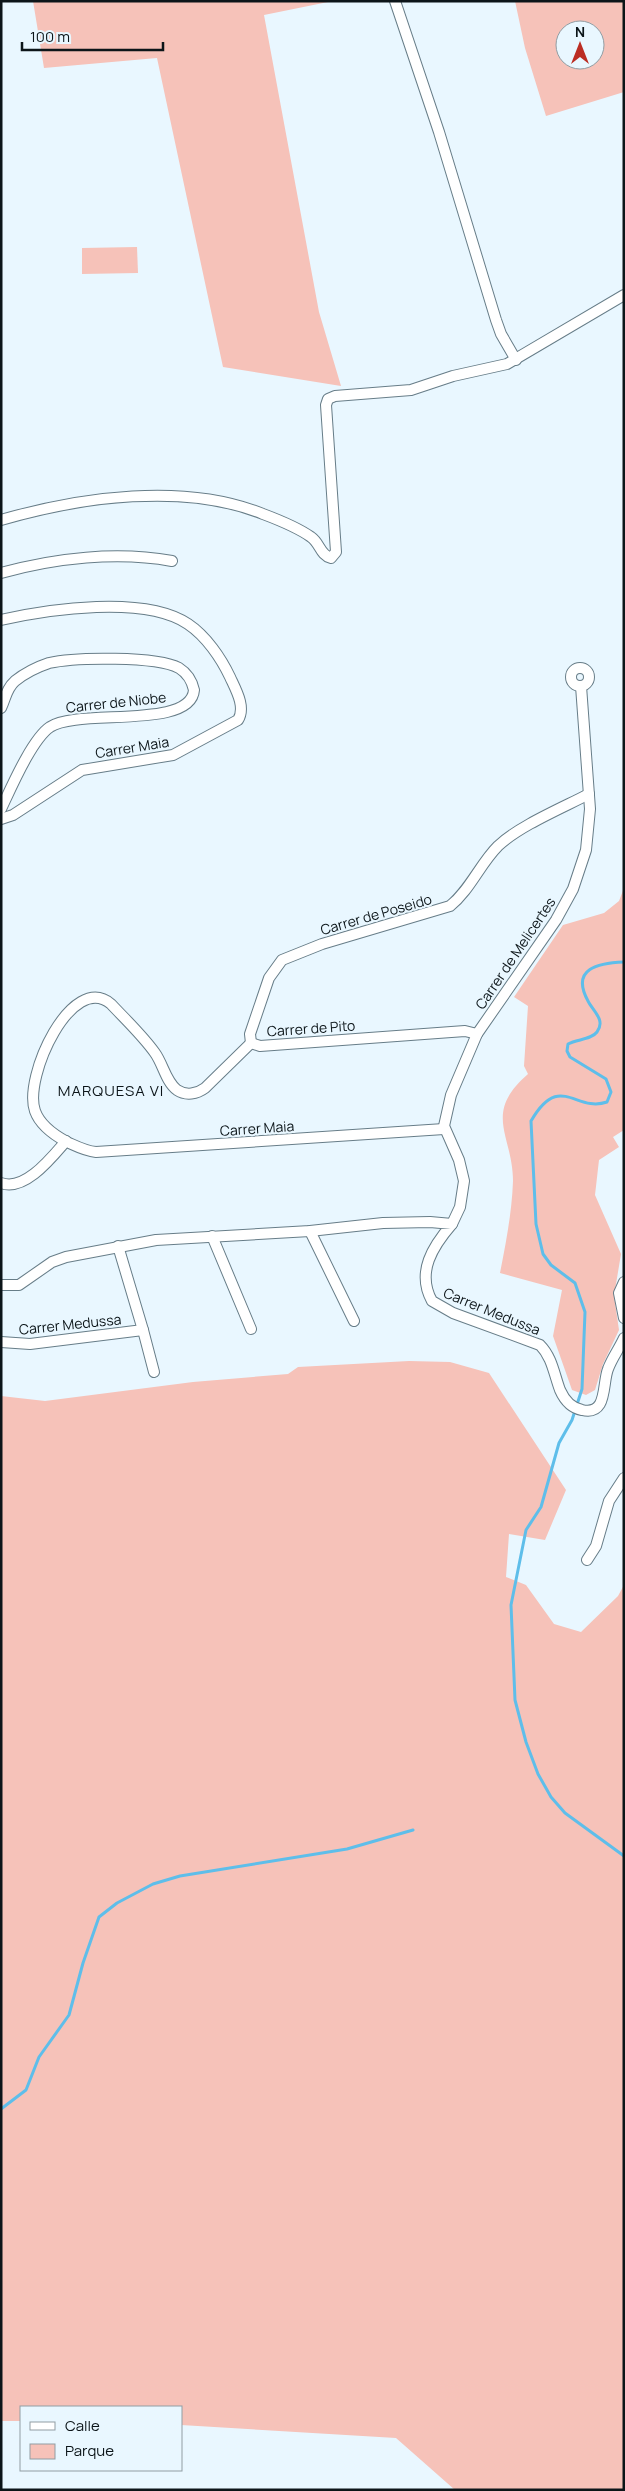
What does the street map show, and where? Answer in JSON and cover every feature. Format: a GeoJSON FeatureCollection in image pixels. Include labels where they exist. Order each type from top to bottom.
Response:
{"type":"FeatureCollection","features":[{"type":"Feature","properties":{"kind":"street"},"geometry":{"type":"LineString","coordinates":[[395,1],[439,132],[499,327],[516,360]]}},
{"type":"Feature","properties":{"kind":"street"},"geometry":{"type":"LineString","coordinates":[[1,520],[93,499],[207,499],[238,505],[284,522],[312,537],[323,554],[331,558],[336,552],[328,447],[326,405],[328,399],[335,396],[411,390],[453,376],[497,367],[516,360],[624,295]]}},
{"type":"Feature","properties":{"kind":"street"},"geometry":{"type":"LineString","coordinates":[[1,573],[41,564],[83,559],[136,557],[172,561]]}},
{"type":"Feature","properties":{"kind":"street","name":"Carrer Maia"},"geometry":{"type":"LineString","coordinates":[[1,620],[51,609],[85,607],[141,610],[173,617],[188,624],[208,644],[230,676],[242,708],[238,720],[180,753],[82,770],[13,815],[1,819]]}},
{"type":"Feature","properties":{"kind":"street","name":"Carrer de Niobe"},"geometry":{"type":"LineString","coordinates":[[1,708],[6,694],[14,682],[37,668],[63,660],[112,660],[171,665],[185,673],[194,690],[191,700],[182,708],[140,716],[69,720],[52,726],[40,736],[1,809]]}},
{"type":"Feature","properties":{"kind":"street","name":"Carrer de Melicertes"},"geometry":{"type":"LineString","coordinates":[[444,1129],[445,1115],[451,1095],[477,1034],[546,936],[573,889],[588,840],[590,814],[581,686]]}},
{"type":"Feature","properties":{"kind":"street","name":"Carrer de Poseido"},"geometry":{"type":"LineString","coordinates":[[251,1043],[250,1034],[269,978],[282,960],[322,944],[450,906],[460,896],[492,852],[504,841],[589,794]]}},
{"type":"Feature","properties":{"kind":"street","name":"Carrer de Pito"},"geometry":{"type":"LineString","coordinates":[[66,1141],[54,1134],[39,1118],[33,1104],[33,1086],[37,1067],[50,1040],[67,1015],[78,1004],[90,999],[108,1001],[155,1052],[177,1090],[185,1093],[196,1093],[205,1088],[251,1043],[260,1046],[465,1031],[477,1034]]}},
{"type":"Feature","properties":{"kind":"street"},"geometry":{"type":"LineString","coordinates":[[1,1285],[18,1285],[56,1260],[118,1246],[156,1240],[310,1231],[383,1224],[430,1222],[452,1224],[460,1207],[464,1181],[459,1160],[444,1129]]}},
{"type":"Feature","properties":{"kind":"street","name":"Carrer Maia"},"geometry":{"type":"LineString","coordinates":[[66,1141],[90,1152],[100,1152],[444,1129]]}},
{"type":"Feature","properties":{"kind":"street"},"geometry":{"type":"LineString","coordinates":[[1,1183],[12,1185],[23,1181],[66,1141]]}},
{"type":"Feature","properties":{"kind":"street","name":"Carrer Medussa"},"geometry":{"type":"LineString","coordinates":[[452,1224],[429,1255],[426,1281],[432,1302],[453,1313],[540,1345],[548,1356],[564,1397],[574,1407],[589,1411],[599,1406],[603,1397],[608,1367],[624,1338]]}},
{"type":"Feature","properties":{"kind":"street"},"geometry":{"type":"LineString","coordinates":[[310,1231],[354,1321]]}},
{"type":"Feature","properties":{"kind":"street"},"geometry":{"type":"LineString","coordinates":[[212,1236],[251,1329]]}},
{"type":"Feature","properties":{"kind":"street","name":"Carrer Medussa"},"geometry":{"type":"LineString","coordinates":[[118,1246],[154,1372]]}},
{"type":"Feature","properties":{"kind":"street"},"geometry":{"type":"LineString","coordinates":[[624,1282],[619,1293],[624,1318]]}},
{"type":"Feature","properties":{"kind":"street","name":"Carrer Medussa"},"geometry":{"type":"LineString","coordinates":[[1,1342],[30,1344],[143,1330]]}},
{"type":"Feature","properties":{"kind":"street"},"geometry":{"type":"LineString","coordinates":[[587,1560],[596,1546],[609,1501],[624,1478]]}},
{"type":"Feature","properties":{"kind":"green space"},"geometry":{"type":"Polygon","coordinates":[[[33,1],[333,1],[264,15],[319,312],[341,386],[223,367],[157,58],[44,68],[33,1]]]}},
{"type":"Feature","properties":{"kind":"green space"},"geometry":{"type":"Polygon","coordinates":[[[515,1],[624,1],[624,92],[546,116],[525,48],[515,1]]]}},
{"type":"Feature","properties":{"kind":"green space"},"geometry":{"type":"Polygon","coordinates":[[[137,247],[138,273],[82,274],[82,248],[137,247]]]}},
{"type":"Feature","properties":{"kind":"green space"},"geometry":{"type":"Polygon","coordinates":[[[624,888],[624,1130],[613,1137],[619,1147],[599,1160],[595,1195],[621,1254],[614,1296],[619,1330],[603,1364],[595,1390],[586,1395],[572,1390],[553,1336],[562,1290],[500,1273],[510,1215],[513,1181],[512,1165],[503,1125],[503,1113],[506,1101],[514,1088],[528,1074],[524,1066],[528,1006],[514,997],[563,925],[604,913],[619,901],[624,888]]]}},
{"type":"Feature","properties":{"kind":"green space"},"geometry":{"type":"Polygon","coordinates":[[[409,1361],[450,1362],[489,1373],[566,1490],[545,1540],[509,1534],[506,1577],[526,1585],[554,1624],[581,1632],[618,1596],[624,1585],[624,2490],[455,2490],[396,2438],[182,2425],[182,2406],[20,2406],[20,2421],[1,2421],[1,1396],[45,1401],[193,1382],[288,1374],[298,1367],[409,1361]]]}},
{"type":"Feature","properties":{"kind":"waterway"},"geometry":{"type":"LineString","coordinates":[[624,962],[597,966],[585,974],[583,990],[598,1016],[600,1024],[597,1032],[591,1037],[568,1044],[567,1051],[570,1057],[606,1079],[611,1092],[607,1102],[586,1103],[559,1096],[551,1098],[541,1106],[531,1121],[536,1224],[543,1254],[551,1265],[575,1283],[585,1312],[582,1389],[572,1420],[559,1443],[541,1507],[526,1530],[511,1605],[515,1700],[526,1742],[538,1774],[551,1797],[565,1813],[624,1856]]}},
{"type":"Feature","properties":{"kind":"waterway"},"geometry":{"type":"LineString","coordinates":[[1,2109],[26,2090],[39,2057],[69,2015],[83,1963],[99,1917],[117,1903],[153,1884],[180,1876],[347,1849],[413,1830]]}},
{"type":"Feature","properties":{"kind":"district","name":"MARQUESA VI"},"geometry":{"type":"Point","coordinates":[111,1090]}}]}
